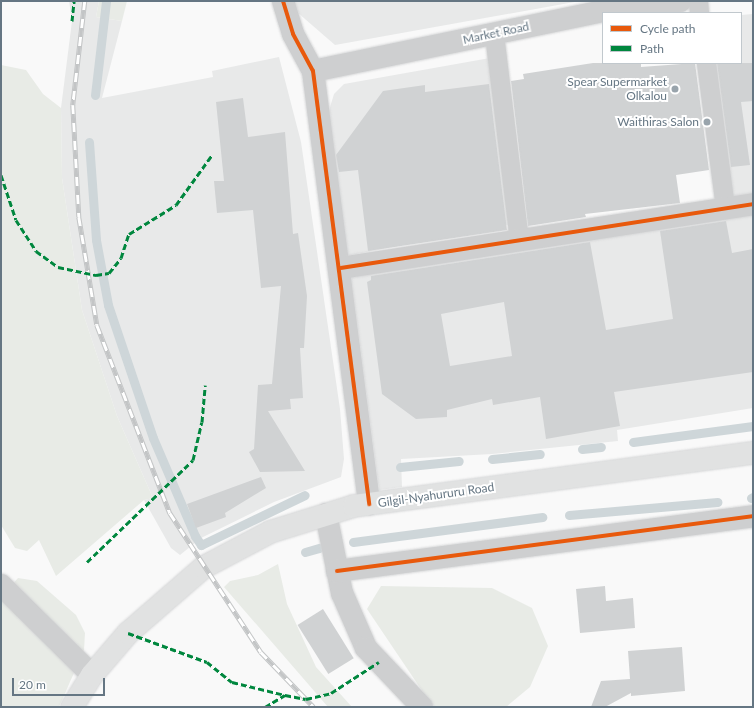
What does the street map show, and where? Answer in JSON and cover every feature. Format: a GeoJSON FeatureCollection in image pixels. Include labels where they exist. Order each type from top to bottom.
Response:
{"type":"FeatureCollection","features":[{"type":"Feature","properties":{"kind":"main road","name":"Gilgil-Nyahururu Road"},"geometry":{"type":"LineString","coordinates":[[72,707],[92,675],[118,641],[204,568],[270,532],[326,514],[369,504],[753,453]]}},
{"type":"Feature","properties":{"kind":"street"},"geometry":{"type":"LineString","coordinates":[[283,1],[292,34],[313,71],[319,139],[341,268],[369,504]]}},
{"type":"Feature","properties":{"kind":"street","name":"Market Road"},"geometry":{"type":"LineString","coordinates":[[313,71],[494,34],[604,6],[680,1]]}},
{"type":"Feature","properties":{"kind":"street"},"geometry":{"type":"LineString","coordinates":[[341,268],[753,204]]}},
{"type":"Feature","properties":{"kind":"street"},"geometry":{"type":"LineString","coordinates":[[326,514],[342,594],[366,648],[422,707]]}},
{"type":"Feature","properties":{"kind":"street"},"geometry":{"type":"LineString","coordinates":[[337,571],[753,516]]}},
{"type":"Feature","properties":{"kind":"street"},"geometry":{"type":"LineString","coordinates":[[1,585],[92,675]]}},
{"type":"Feature","properties":{"kind":"lane"},"geometry":{"type":"LineString","coordinates":[[698,1],[700,12]]}},
{"type":"Feature","properties":{"kind":"lane"},"geometry":{"type":"LineString","coordinates":[[494,34],[519,240]]}},
{"type":"Feature","properties":{"kind":"lane"},"geometry":{"type":"LineString","coordinates":[[706,64],[725,208]]}},
{"type":"Feature","properties":{"kind":"shaded area"},"geometry":{"type":"Polygon","coordinates":[[[69,1],[99,1],[96,17],[122,21],[102,98],[213,77],[212,71],[279,57],[301,142],[340,409],[344,459],[341,477],[274,502],[201,538],[180,555],[171,548],[144,500],[153,498],[117,416],[82,310],[62,178],[61,108],[72,21],[69,1]]]}},
{"type":"Feature","properties":{"kind":"shaded area"},"geometry":{"type":"Polygon","coordinates":[[[99,1],[127,1],[122,21],[96,17],[99,1]]]}},
{"type":"Feature","properties":{"kind":"shaded area"},"geometry":{"type":"Polygon","coordinates":[[[291,1],[580,1],[335,45],[290,6],[291,1]]]}},
{"type":"Feature","properties":{"kind":"shaded area"},"geometry":{"type":"Polygon","coordinates":[[[753,14],[753,197],[728,199],[710,64],[742,64],[742,15],[753,14]]]}},
{"type":"Feature","properties":{"kind":"shaded area"},"geometry":{"type":"Polygon","coordinates":[[[490,58],[513,224],[346,256],[328,114],[334,94],[344,84],[490,58]]]}},
{"type":"Feature","properties":{"kind":"shaded area"},"geometry":{"type":"Polygon","coordinates":[[[1,65],[26,70],[43,94],[61,108],[62,178],[82,310],[117,416],[153,498],[144,500],[56,576],[39,540],[27,551],[15,548],[1,525],[1,65]]]}},
{"type":"Feature","properties":{"kind":"shaded area"},"geometry":{"type":"Polygon","coordinates":[[[753,214],[753,408],[617,430],[618,441],[492,454],[401,459],[402,487],[379,490],[351,277],[753,214]]]}},
{"type":"Feature","properties":{"kind":"shaded area"},"geometry":{"type":"Polygon","coordinates":[[[278,564],[287,604],[316,667],[352,707],[328,707],[224,587],[230,581],[258,575],[278,564]]]}},
{"type":"Feature","properties":{"kind":"shaded area"},"geometry":{"type":"Polygon","coordinates":[[[18,578],[37,581],[76,615],[85,633],[84,650],[59,707],[1,707],[1,597],[18,578]]]}},
{"type":"Feature","properties":{"kind":"shaded area"},"geometry":{"type":"Polygon","coordinates":[[[381,586],[492,588],[532,608],[548,646],[530,687],[506,707],[436,707],[431,704],[367,609],[381,586]]]}},
{"type":"Feature","properties":{"kind":"building"},"geometry":{"type":"Polygon","coordinates":[[[593,63],[641,64],[641,67],[695,64],[709,170],[676,175],[680,203],[585,214],[586,217],[528,226],[511,81],[524,79],[523,74],[593,63]]]}},
{"type":"Feature","properties":{"kind":"building"},"geometry":{"type":"Polygon","coordinates":[[[753,63],[753,101],[741,102],[750,165],[731,167],[717,64],[753,63]]]}},
{"type":"Feature","properties":{"kind":"building"},"geometry":{"type":"Polygon","coordinates":[[[489,84],[507,230],[368,251],[358,170],[339,172],[336,155],[383,91],[425,85],[425,92],[489,84]]]}},
{"type":"Feature","properties":{"kind":"building"},"geometry":{"type":"Polygon","coordinates":[[[243,98],[248,137],[285,132],[293,234],[298,233],[307,296],[304,348],[300,348],[303,398],[290,399],[291,409],[268,411],[305,471],[260,472],[249,452],[254,449],[258,385],[272,384],[281,286],[261,288],[253,210],[217,213],[214,181],[224,181],[216,102],[243,98]]]}},
{"type":"Feature","properties":{"kind":"building"},"geometry":{"type":"Polygon","coordinates":[[[726,221],[732,253],[753,249],[753,372],[614,392],[620,426],[546,439],[540,397],[493,405],[492,399],[447,410],[447,417],[416,419],[382,394],[367,282],[371,280],[371,276],[590,242],[606,330],[673,319],[660,231],[726,221]],[[504,302],[441,314],[450,366],[512,356],[504,302]]]}},
{"type":"Feature","properties":{"kind":"building"},"geometry":{"type":"Polygon","coordinates":[[[261,477],[266,488],[225,513],[226,517],[196,528],[187,504],[261,477]]]}},
{"type":"Feature","properties":{"kind":"building"},"geometry":{"type":"Polygon","coordinates":[[[605,586],[606,601],[633,598],[635,628],[580,633],[576,589],[605,586]]]}},
{"type":"Feature","properties":{"kind":"building"},"geometry":{"type":"Polygon","coordinates":[[[323,609],[354,658],[328,674],[298,625],[323,609]]]}},
{"type":"Feature","properties":{"kind":"building"},"geometry":{"type":"Polygon","coordinates":[[[682,647],[685,691],[631,696],[631,693],[605,707],[591,707],[601,681],[630,679],[628,651],[682,647]]]}},
{"type":"Feature","properties":{"kind":"waterway"},"geometry":{"type":"LineString","coordinates":[[95,95],[106,1]]}},
{"type":"Feature","properties":{"kind":"waterway"},"geometry":{"type":"LineString","coordinates":[[89,142],[96,240],[108,305],[153,438],[195,536],[201,545],[305,495]]}},
{"type":"Feature","properties":{"kind":"waterway"},"geometry":{"type":"LineString","coordinates":[[633,442],[753,426]]}},
{"type":"Feature","properties":{"kind":"waterway"},"geometry":{"type":"LineString","coordinates":[[582,449],[601,447]]}},
{"type":"Feature","properties":{"kind":"waterway"},"geometry":{"type":"LineString","coordinates":[[492,459],[540,454]]}},
{"type":"Feature","properties":{"kind":"waterway"},"geometry":{"type":"LineString","coordinates":[[400,467],[459,461]]}},
{"type":"Feature","properties":{"kind":"waterway"},"geometry":{"type":"LineString","coordinates":[[569,515],[717,502]]}},
{"type":"Feature","properties":{"kind":"waterway"},"geometry":{"type":"LineString","coordinates":[[353,542],[542,517]]}},
{"type":"Feature","properties":{"kind":"waterway"},"geometry":{"type":"LineString","coordinates":[[305,552],[319,548]]}},
{"type":"Feature","properties":{"kind":"railway"},"geometry":{"type":"LineString","coordinates":[[85,1],[73,105],[79,217],[97,325],[170,513],[261,652],[314,707]]}},
{"type":"Feature","properties":{"kind":"marked path"},"geometry":{"type":"LineString","coordinates":[[72,21],[74,1]]}},
{"type":"Feature","properties":{"kind":"marked path"},"geometry":{"type":"LineString","coordinates":[[1,175],[16,220],[36,251],[58,267],[96,275],[109,273],[121,258],[129,234],[176,205],[212,155]]}},
{"type":"Feature","properties":{"kind":"marked path"},"geometry":{"type":"LineString","coordinates":[[87,562],[193,460],[202,422],[205,385]]}},
{"type":"Feature","properties":{"kind":"marked path"},"geometry":{"type":"LineString","coordinates":[[128,633],[207,662],[232,682],[285,695]]}},
{"type":"Feature","properties":{"kind":"marked path"},"geometry":{"type":"LineString","coordinates":[[265,707],[285,695],[306,699],[331,693],[379,662]]}},
{"type":"Feature","properties":{"kind":"cycle path"},"geometry":{"type":"LineString","coordinates":[[283,1],[293,34],[313,71],[369,504]]}},
{"type":"Feature","properties":{"kind":"cycle path"},"geometry":{"type":"LineString","coordinates":[[341,268],[753,204]]}},
{"type":"Feature","properties":{"kind":"cycle path"},"geometry":{"type":"LineString","coordinates":[[337,571],[753,516]]}},
{"type":"Feature","properties":{"kind":"place","name":"Spear Supermarket Olkalou"},"geometry":{"type":"Point","coordinates":[675,89]}},
{"type":"Feature","properties":{"kind":"place","name":"Waithiras Salon"},"geometry":{"type":"Point","coordinates":[707,122]}}]}
